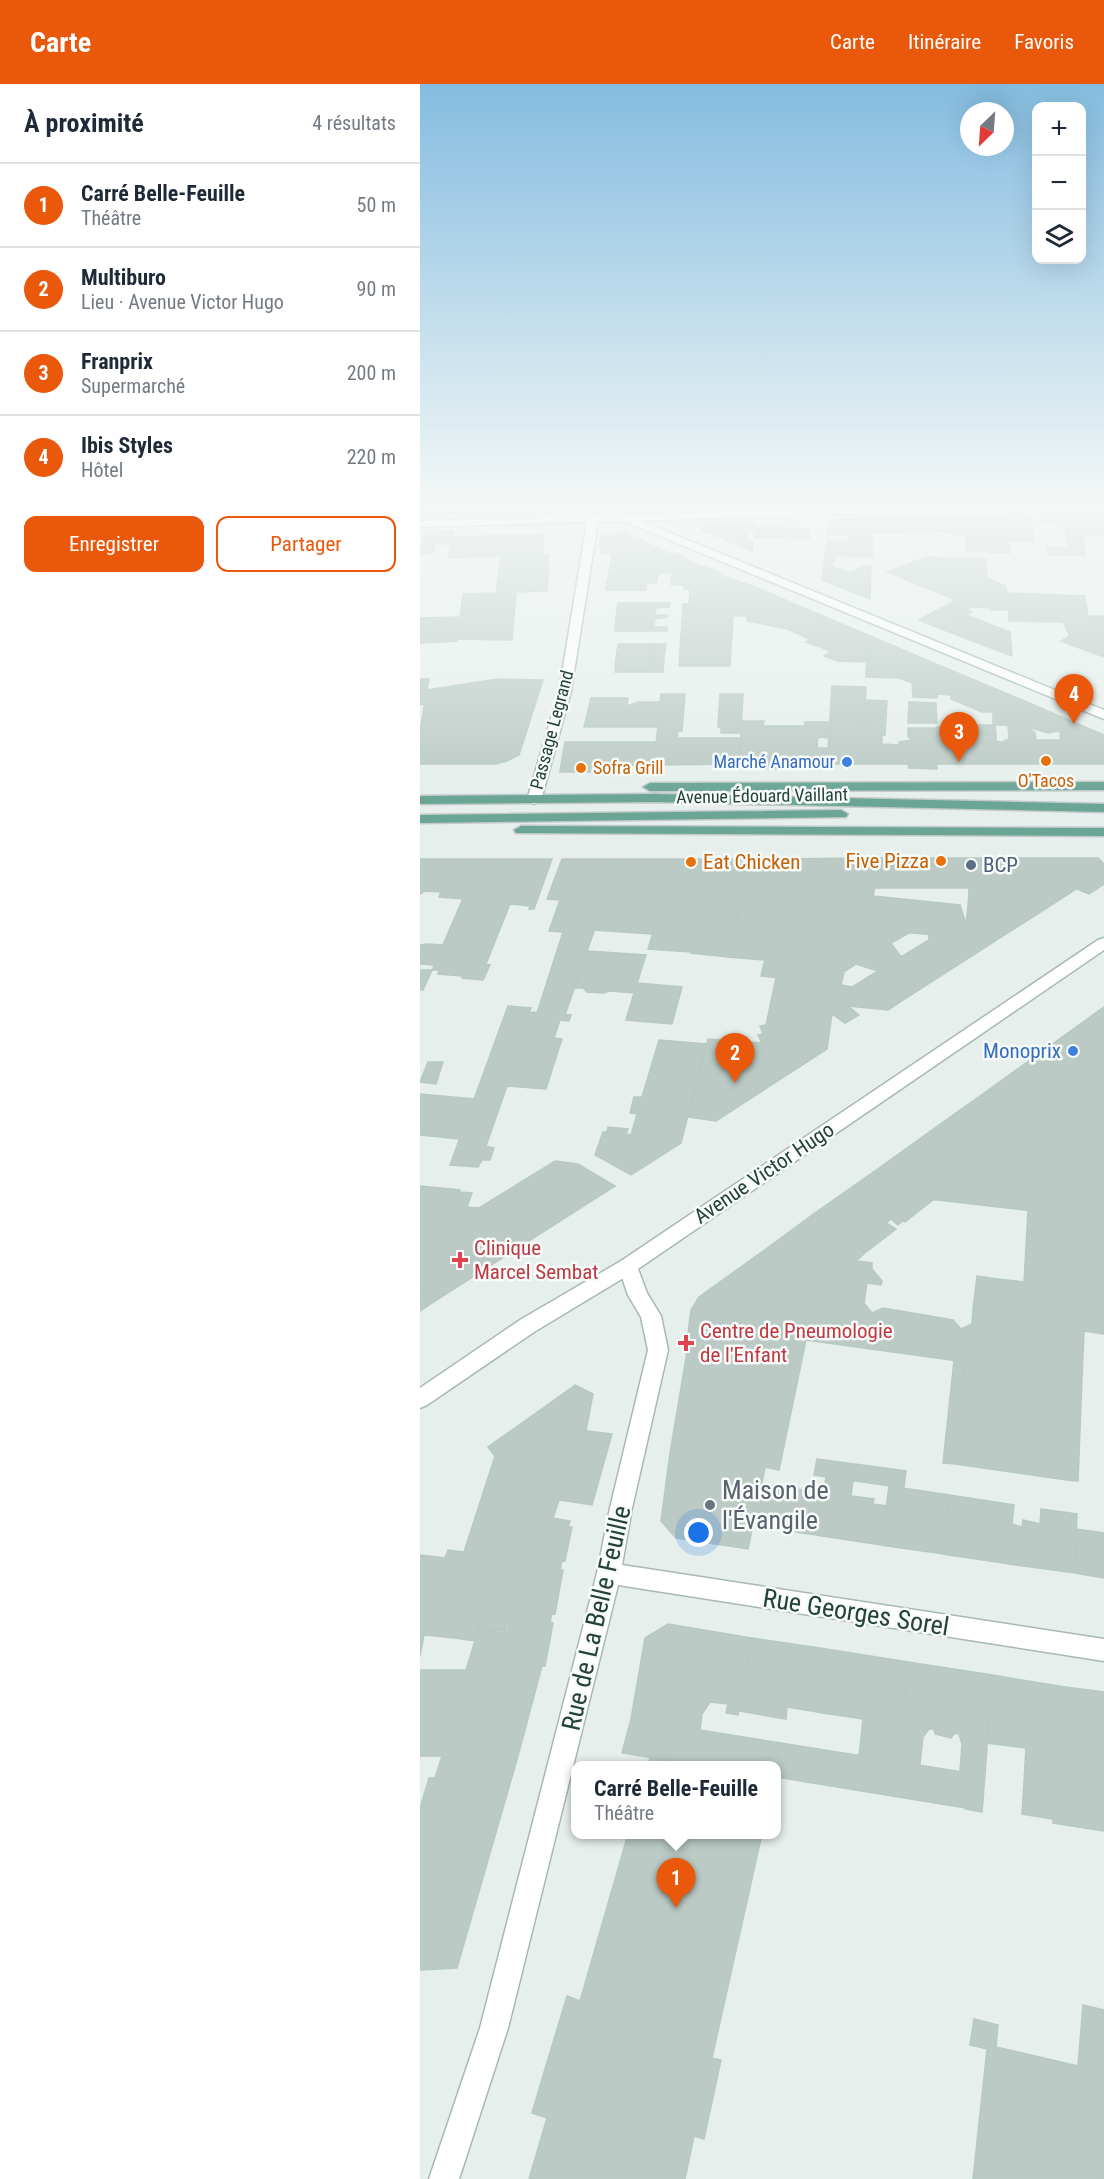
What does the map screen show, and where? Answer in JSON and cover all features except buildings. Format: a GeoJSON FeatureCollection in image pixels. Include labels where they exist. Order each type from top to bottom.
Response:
{"type":"FeatureCollection","features":[{"type":"Feature","properties":{"kind":"main road","name":"Avenue Édouard Vaillant"},"geometry":{"type":"LineString","coordinates":[[534,800],[660,786],[1104,786]]}},
{"type":"Feature","properties":{"kind":"main road","name":"Avenue Édouard Vaillant"},"geometry":{"type":"LineString","coordinates":[[420,800],[668,798],[1104,809]]}},
{"type":"Feature","properties":{"kind":"main road","name":"Avenue Édouard Vaillant"},"geometry":{"type":"LineString","coordinates":[[420,819],[1104,809]]}},
{"type":"Feature","properties":{"kind":"main road","name":"Avenue Édouard Vaillant"},"geometry":{"type":"LineString","coordinates":[[420,830],[1104,832]]}},
{"type":"Feature","properties":{"kind":"street","name":"Passage Legrand"},"geometry":{"type":"LineString","coordinates":[[534,800],[565,691],[580,601]]}},
{"type":"Feature","properties":{"kind":"street"},"geometry":{"type":"LineString","coordinates":[[827,601],[1104,715]]}},
{"type":"Feature","properties":{"kind":"street","name":"Avenue Victor Hugo"},"geometry":{"type":"LineString","coordinates":[[420,1399],[527,1326],[628,1266],[1104,943]]}},
{"type":"Feature","properties":{"kind":"street","name":"Rue de La Belle Feuille"},"geometry":{"type":"LineString","coordinates":[[444,2179],[494,2028],[609,1574],[621,1509],[658,1350],[651,1316],[638,1295],[628,1266]]}},
{"type":"Feature","properties":{"kind":"street","name":"Rue Georges Sorel"},"geometry":{"type":"LineString","coordinates":[[609,1574],[1104,1650]]}},
{"type":"Feature","properties":{"kind":"place","name":"Ibis Styles"},"geometry":{"type":"Point","coordinates":[1074,724]}},
{"type":"Feature","properties":{"kind":"place","name":"O'Tacos"},"geometry":{"type":"Point","coordinates":[1046,761]}},
{"type":"Feature","properties":{"kind":"place","name":"Marché Anamour"},"geometry":{"type":"Point","coordinates":[847,762]}},
{"type":"Feature","properties":{"kind":"place","name":"Franprix"},"geometry":{"type":"Point","coordinates":[959,762]}},
{"type":"Feature","properties":{"kind":"place","name":"Sofra Grill"},"geometry":{"type":"Point","coordinates":[581,768]}},
{"type":"Feature","properties":{"kind":"place","name":"Five Pizza"},"geometry":{"type":"Point","coordinates":[941,861]}},
{"type":"Feature","properties":{"kind":"place","name":"Eat Chicken"},"geometry":{"type":"Point","coordinates":[691,862]}},
{"type":"Feature","properties":{"kind":"place","name":"BCP"},"geometry":{"type":"Point","coordinates":[971,865]}},
{"type":"Feature","properties":{"kind":"place","name":"Monoprix"},"geometry":{"type":"Point","coordinates":[1073,1051]}},
{"type":"Feature","properties":{"kind":"place","name":"Multiburo"},"geometry":{"type":"Point","coordinates":[735,1083]}},
{"type":"Feature","properties":{"kind":"place","name":"Clinique Marcel Sembat"},"geometry":{"type":"Point","coordinates":[460,1260]}},
{"type":"Feature","properties":{"kind":"place","name":"Centre de Pneumologie de l'Enfant"},"geometry":{"type":"Point","coordinates":[686,1343]}},
{"type":"Feature","properties":{"kind":"place","name":"Maison de l'Évangile"},"geometry":{"type":"Point","coordinates":[710,1505]}},
{"type":"Feature","properties":{"kind":"place","name":"Carré Belle-Feuille"},"geometry":{"type":"Point","coordinates":[676,1908]}}]}
